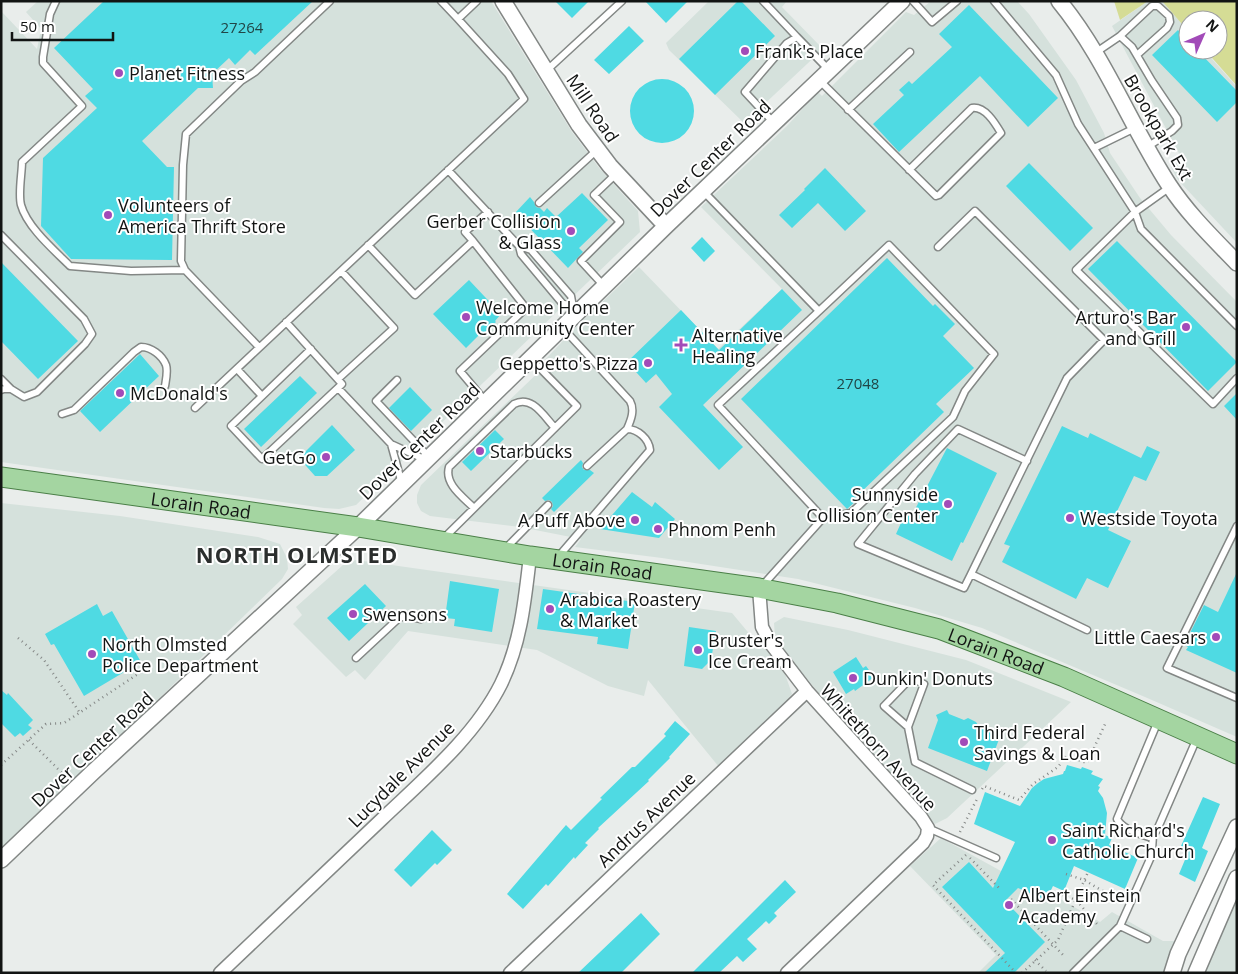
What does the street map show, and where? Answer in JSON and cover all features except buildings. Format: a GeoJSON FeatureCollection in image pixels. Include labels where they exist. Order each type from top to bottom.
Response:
{"type":"FeatureCollection","features":[{"type":"Feature","properties":{"kind":"main road","name":"Lorain Road"},"geometry":{"type":"LineString","coordinates":[[1,478],[358,527],[530,556],[759,588],[837,603],[939,629],[1064,677],[1237,754]]}},
{"type":"Feature","properties":{"kind":"street","name":"Mill Road"},"geometry":{"type":"LineString","coordinates":[[503,1],[579,125],[616,173],[666,226]]}},
{"type":"Feature","properties":{"kind":"street","name":"Dover Center Road"},"geometry":{"type":"LineString","coordinates":[[1,860],[358,527],[562,327],[575,310],[604,286],[902,1]]}},
{"type":"Feature","properties":{"kind":"street","name":"Brookpark Ext"},"geometry":{"type":"LineString","coordinates":[[1059,1],[1095,52],[1170,187],[1188,212],[1237,263]]}},
{"type":"Feature","properties":{"kind":"street","name":"Lucydale Avenue"},"geometry":{"type":"LineString","coordinates":[[220,973],[435,768],[478,722],[501,685],[514,653],[523,616],[530,556]]}},
{"type":"Feature","properties":{"kind":"street","name":"Whitethorn Avenue"},"geometry":{"type":"LineString","coordinates":[[759,588],[762,628],[771,644],[807,691],[921,817],[928,828],[927,836],[923,843],[788,973]]}},
{"type":"Feature","properties":{"kind":"street","name":"Andrus Avenue"},"geometry":{"type":"LineString","coordinates":[[510,973],[807,691]]}},
{"type":"Feature","properties":{"kind":"street"},"geometry":{"type":"LineString","coordinates":[[1172,973],[1178,954],[1237,827]]}},
{"type":"Feature","properties":{"kind":"street"},"geometry":{"type":"LineString","coordinates":[[1196,973],[1237,878]]}},
{"type":"Feature","properties":{"kind":"lane"},"geometry":{"type":"LineString","coordinates":[[56,1],[50,14],[43,63],[82,106],[22,162],[21,204],[42,238],[70,266],[131,271],[185,270]]}},
{"type":"Feature","properties":{"kind":"lane"},"geometry":{"type":"LineString","coordinates":[[259,347],[185,270],[181,261],[183,165],[186,134],[241,81],[255,72],[330,1]]}},
{"type":"Feature","properties":{"kind":"lane"},"geometry":{"type":"LineString","coordinates":[[195,408],[524,99],[508,74],[441,1]]}},
{"type":"Feature","properties":{"kind":"lane"},"geometry":{"type":"LineString","coordinates":[[458,19],[477,1]]}},
{"type":"Feature","properties":{"kind":"lane"},"geometry":{"type":"LineString","coordinates":[[546,71],[622,1]]}},
{"type":"Feature","properties":{"kind":"lane"},"geometry":{"type":"LineString","coordinates":[[763,1],[797,37],[848,110],[909,170],[936,196],[1001,133],[983,110],[977,107],[972,108],[909,170]]}},
{"type":"Feature","properties":{"kind":"lane"},"geometry":{"type":"LineString","coordinates":[[913,1],[932,22],[957,1]]}},
{"type":"Feature","properties":{"kind":"lane"},"geometry":{"type":"LineString","coordinates":[[994,1],[1056,75],[1078,124],[1135,212],[1142,229],[1237,326]]}},
{"type":"Feature","properties":{"kind":"lane"},"geometry":{"type":"LineString","coordinates":[[1095,52],[1120,36],[1152,6],[1158,6],[1169,16],[1170,22],[1167,28],[1137,55]]}},
{"type":"Feature","properties":{"kind":"lane"},"geometry":{"type":"LineString","coordinates":[[1120,36],[1128,42],[1177,118],[1178,125],[1172,131],[1147,147]]}},
{"type":"Feature","properties":{"kind":"lane"},"geometry":{"type":"LineString","coordinates":[[774,123],[745,92],[787,43],[797,37]]}},
{"type":"Feature","properties":{"kind":"lane"},"geometry":{"type":"LineString","coordinates":[[848,110],[910,52]]}},
{"type":"Feature","properties":{"kind":"lane"},"geometry":{"type":"LineString","coordinates":[[1094,148],[1136,128]]}},
{"type":"Feature","properties":{"kind":"lane"},"geometry":{"type":"LineString","coordinates":[[539,203],[598,149]]}},
{"type":"Feature","properties":{"kind":"lane"},"geometry":{"type":"LineString","coordinates":[[448,170],[519,246],[521,254],[562,303],[575,310]]}},
{"type":"Feature","properties":{"kind":"lane"},"geometry":{"type":"LineString","coordinates":[[604,286],[581,261],[620,222],[594,195],[616,173]]}},
{"type":"Feature","properties":{"kind":"lane"},"geometry":{"type":"LineString","coordinates":[[1170,187],[1135,212],[1076,270],[1213,404],[1237,378]]}},
{"type":"Feature","properties":{"kind":"lane"},"geometry":{"type":"LineString","coordinates":[[703,191],[819,311]]}},
{"type":"Feature","properties":{"kind":"lane"},"geometry":{"type":"LineString","coordinates":[[938,247],[975,211],[1104,340],[1067,378],[964,588],[858,544],[915,474],[958,429],[1026,461]]}},
{"type":"Feature","properties":{"kind":"lane"},"geometry":{"type":"LineString","coordinates":[[486,402],[460,371],[526,308],[465,232],[488,212]]}},
{"type":"Feature","properties":{"kind":"lane"},"geometry":{"type":"LineString","coordinates":[[1,235],[84,319],[92,334],[85,344],[37,392],[24,398],[1,379]]}},
{"type":"Feature","properties":{"kind":"lane"},"geometry":{"type":"LineString","coordinates":[[368,245],[415,295],[473,241]]}},
{"type":"Feature","properties":{"kind":"lane"},"geometry":{"type":"LineString","coordinates":[[759,588],[823,518],[851,513],[953,417],[965,392],[994,354],[889,245],[718,405],[823,518]]}},
{"type":"Feature","properties":{"kind":"lane"},"geometry":{"type":"LineString","coordinates":[[519,246],[531,250],[571,296],[575,310]]}},
{"type":"Feature","properties":{"kind":"lane"},"geometry":{"type":"LineString","coordinates":[[338,379],[394,328],[341,271]]}},
{"type":"Feature","properties":{"kind":"lane"},"geometry":{"type":"LineString","coordinates":[[286,322],[311,349],[342,384],[262,459],[231,426],[311,349]]}},
{"type":"Feature","properties":{"kind":"lane"},"geometry":{"type":"LineString","coordinates":[[562,327],[633,406],[627,429],[587,466]]}},
{"type":"Feature","properties":{"kind":"lane"},"geometry":{"type":"LineString","coordinates":[[62,414],[74,410],[141,347],[152,349],[166,366],[165,386]]}},
{"type":"Feature","properties":{"kind":"lane"},"geometry":{"type":"LineString","coordinates":[[441,541],[577,406],[530,358]]}},
{"type":"Feature","properties":{"kind":"lane"},"geometry":{"type":"LineString","coordinates":[[238,368],[262,396]]}},
{"type":"Feature","properties":{"kind":"lane"},"geometry":{"type":"LineString","coordinates":[[397,380],[376,401],[428,458]]}},
{"type":"Feature","properties":{"kind":"lane"},"geometry":{"type":"LineString","coordinates":[[338,388],[391,444],[428,458]]}},
{"type":"Feature","properties":{"kind":"lane"},"geometry":{"type":"LineString","coordinates":[[1,390],[11,389]]}},
{"type":"Feature","properties":{"kind":"lane"},"geometry":{"type":"LineString","coordinates":[[474,508],[449,480],[449,467],[514,404],[520,401],[524,400],[533,404],[555,428]]}},
{"type":"Feature","properties":{"kind":"lane"},"geometry":{"type":"LineString","coordinates":[[555,559],[650,450],[647,441],[642,436],[632,429],[627,429]]}},
{"type":"Feature","properties":{"kind":"lane"},"geometry":{"type":"LineString","coordinates":[[391,444],[402,484]]}},
{"type":"Feature","properties":{"kind":"lane"},"geometry":{"type":"LineString","coordinates":[[503,551],[548,505]]}},
{"type":"Feature","properties":{"kind":"lane"},"geometry":{"type":"LineString","coordinates":[[1237,526],[1234,540],[1167,668],[1237,698]]}},
{"type":"Feature","properties":{"kind":"lane"},"geometry":{"type":"LineString","coordinates":[[970,574],[1087,630]]}},
{"type":"Feature","properties":{"kind":"lane"},"geometry":{"type":"LineString","coordinates":[[356,658],[399,618],[406,616],[422,619]]}},
{"type":"Feature","properties":{"kind":"lane"},"geometry":{"type":"LineString","coordinates":[[908,727],[884,706],[910,678],[924,684],[908,727],[915,762],[972,790]]}},
{"type":"Feature","properties":{"kind":"lane"},"geometry":{"type":"LineString","coordinates":[[1153,835],[1149,837],[1126,828],[1117,820],[1159,719]]}},
{"type":"Feature","properties":{"kind":"lane"},"geometry":{"type":"LineString","coordinates":[[1073,973],[1120,926],[1150,859],[1153,835],[1165,813],[1198,737]]}},
{"type":"Feature","properties":{"kind":"lane"},"geometry":{"type":"LineString","coordinates":[[928,828],[996,858]]}},
{"type":"Feature","properties":{"kind":"lane"},"geometry":{"type":"LineString","coordinates":[[1120,926],[1147,939]]}},
{"type":"Feature","properties":{"kind":"path"},"geometry":{"type":"LineString","coordinates":[[18,638],[44,660],[80,713]]}},
{"type":"Feature","properties":{"kind":"path"},"geometry":{"type":"LineString","coordinates":[[1,765],[46,724],[64,724],[150,666]]}},
{"type":"Feature","properties":{"kind":"path"},"geometry":{"type":"LineString","coordinates":[[959,833],[984,786],[1019,800],[1033,784],[1058,767],[1066,756],[1087,764],[1106,722]]}},
{"type":"Feature","properties":{"kind":"path"},"geometry":{"type":"LineString","coordinates":[[29,740],[68,779]]}},
{"type":"Feature","properties":{"kind":"path"},"geometry":{"type":"LineString","coordinates":[[1001,890],[966,854],[933,885],[1016,973]]}},
{"type":"Feature","properties":{"kind":"path"},"geometry":{"type":"LineString","coordinates":[[1022,973],[1058,940],[1088,872]]}},
{"type":"Feature","properties":{"kind":"path"},"geometry":{"type":"LineString","coordinates":[[1066,874],[1084,880],[1121,902]]}},
{"type":"Feature","properties":{"kind":"path"},"geometry":{"type":"LineString","coordinates":[[1058,893],[1076,900],[1097,924]]}},
{"type":"Feature","properties":{"kind":"path"},"geometry":{"type":"LineString","coordinates":[[1011,899],[1063,955]]}},
{"type":"Feature","properties":{"kind":"path"},"geometry":{"type":"LineString","coordinates":[[1035,960],[1046,971]]}},
{"type":"Feature","properties":{"kind":"shaded area"},"geometry":{"type":"Polygon","coordinates":[[[38,1],[491,1],[572,132],[600,169],[638,211],[640,232],[356,505],[339,509],[324,508],[1,462],[1,11],[37,49],[41,29],[26,12],[38,1]]]}},
{"type":"Feature","properties":{"kind":"shaded area"},"geometry":{"type":"Polygon","coordinates":[[[709,1],[787,1],[782,7],[823,49],[744,123],[669,50],[666,43],[709,1]]]}},
{"type":"Feature","properties":{"kind":"shaded area"},"geometry":{"type":"Polygon","coordinates":[[[931,1],[1017,1],[1029,14],[1076,80],[1104,133],[1110,153],[1140,198],[1171,235],[1237,302],[1237,737],[982,628],[915,608],[798,579],[575,547],[581,539],[520,527],[430,516],[421,511],[417,503],[417,495],[421,485],[546,365],[543,362],[575,328],[639,267],[718,349],[782,289],[701,207],[787,126],[818,92],[822,96],[906,12],[914,15],[931,1]]]}},
{"type":"Feature","properties":{"kind":"shaded area"},"geometry":{"type":"Polygon","coordinates":[[[1148,1],[1162,1],[1178,19],[1178,60],[1213,60],[1237,87],[1237,243],[1178,180],[1171,167],[1181,157],[1112,26],[1148,1]]]}},
{"type":"Feature","properties":{"kind":"shaded area"},"geometry":{"type":"Polygon","coordinates":[[[1,503],[120,516],[258,537],[280,544],[287,558],[288,569],[282,579],[1,852],[1,503]]]}},
{"type":"Feature","properties":{"kind":"shaded area"},"geometry":{"type":"Polygon","coordinates":[[[356,560],[732,613],[752,637],[758,637],[785,674],[792,694],[778,713],[719,767],[648,680],[644,696],[608,686],[537,650],[408,631],[365,680],[355,670],[346,677],[293,624],[302,615],[296,607],[343,565],[356,560]]]}},
{"type":"Feature","properties":{"kind":"shaded area"},"geometry":{"type":"Polygon","coordinates":[[[784,617],[848,630],[966,660],[1071,702],[947,818],[935,824],[880,767],[779,645],[775,638],[774,623],[784,617]]]}},
{"type":"Feature","properties":{"kind":"shaded area","name":"Albert Einstein Academy"},"geometry":{"type":"Polygon","coordinates":[[[941,838],[1001,871],[1050,893],[1100,922],[1112,912],[1163,941],[1176,941],[1165,973],[978,973],[996,955],[910,866],[941,838]]]}},
{"type":"Feature","properties":{"kind":"shaded area"},"geometry":{"type":"Polygon","coordinates":[[[1237,901],[1237,973],[1204,973],[1237,901]]]}},
{"type":"Feature","properties":{"kind":"green space"},"geometry":{"type":"Polygon","coordinates":[[[1114,1],[1148,1],[1120,20],[1114,1]]]}},
{"type":"Feature","properties":{"kind":"green space"},"geometry":{"type":"Polygon","coordinates":[[[1162,1],[1237,1],[1237,86],[1214,60],[1228,60],[1228,10],[1178,10],[1178,19],[1162,1]]]}},
{"type":"Feature","properties":{"kind":"place","name":"Frank's Place"},"geometry":{"type":"Point","coordinates":[745,51]}},
{"type":"Feature","properties":{"kind":"place","name":"Planet Fitness"},"geometry":{"type":"Point","coordinates":[119,73]}},
{"type":"Feature","properties":{"kind":"place","name":"Volunteers of America Thrift Store"},"geometry":{"type":"Point","coordinates":[108,215]}},
{"type":"Feature","properties":{"kind":"place","name":"Gerber Collision & Glass"},"geometry":{"type":"Point","coordinates":[571,231]}},
{"type":"Feature","properties":{"kind":"place","name":"Welcome Home Community Center"},"geometry":{"type":"Point","coordinates":[466,317]}},
{"type":"Feature","properties":{"kind":"place","name":"Arturo's Bar and Grill"},"geometry":{"type":"Point","coordinates":[1186,327]}},
{"type":"Feature","properties":{"kind":"place","name":"Alternative Healing"},"geometry":{"type":"Point","coordinates":[681,345]}},
{"type":"Feature","properties":{"kind":"place","name":"Geppetto's Pizza"},"geometry":{"type":"Point","coordinates":[648,363]}},
{"type":"Feature","properties":{"kind":"place","name":"McDonald's"},"geometry":{"type":"Point","coordinates":[120,393]}},
{"type":"Feature","properties":{"kind":"place","name":"Starbucks"},"geometry":{"type":"Point","coordinates":[480,451]}},
{"type":"Feature","properties":{"kind":"place","name":"GetGo"},"geometry":{"type":"Point","coordinates":[326,457]}},
{"type":"Feature","properties":{"kind":"place","name":"Sunnyside Collision Center"},"geometry":{"type":"Point","coordinates":[948,504]}},
{"type":"Feature","properties":{"kind":"place","name":"Westside Toyota"},"geometry":{"type":"Point","coordinates":[1070,518]}},
{"type":"Feature","properties":{"kind":"place","name":"A Puff Above"},"geometry":{"type":"Point","coordinates":[635,520]}},
{"type":"Feature","properties":{"kind":"place","name":"Phnom Penh"},"geometry":{"type":"Point","coordinates":[658,529]}},
{"type":"Feature","properties":{"kind":"place","name":"Arabica Roastery & Market"},"geometry":{"type":"Point","coordinates":[550,609]}},
{"type":"Feature","properties":{"kind":"place","name":"Swensons"},"geometry":{"type":"Point","coordinates":[353,614]}},
{"type":"Feature","properties":{"kind":"place","name":"Little Caesars"},"geometry":{"type":"Point","coordinates":[1216,637]}},
{"type":"Feature","properties":{"kind":"place","name":"Bruster's Ice Cream"},"geometry":{"type":"Point","coordinates":[698,650]}},
{"type":"Feature","properties":{"kind":"place","name":"North Olmsted Police Department"},"geometry":{"type":"Point","coordinates":[92,654]}},
{"type":"Feature","properties":{"kind":"place","name":"Dunkin' Donuts"},"geometry":{"type":"Point","coordinates":[853,678]}},
{"type":"Feature","properties":{"kind":"place","name":"Third Federal Savings & Loan"},"geometry":{"type":"Point","coordinates":[964,742]}},
{"type":"Feature","properties":{"kind":"place","name":"Saint Richard's Catholic Church"},"geometry":{"type":"Point","coordinates":[1052,840]}},
{"type":"Feature","properties":{"kind":"place","name":"Albert Einstein Academy"},"geometry":{"type":"Point","coordinates":[1009,905]}},
{"type":"Feature","properties":{"kind":"district","name":"NORTH OLMSTED"},"geometry":{"type":"Point","coordinates":[297,554]}}]}
